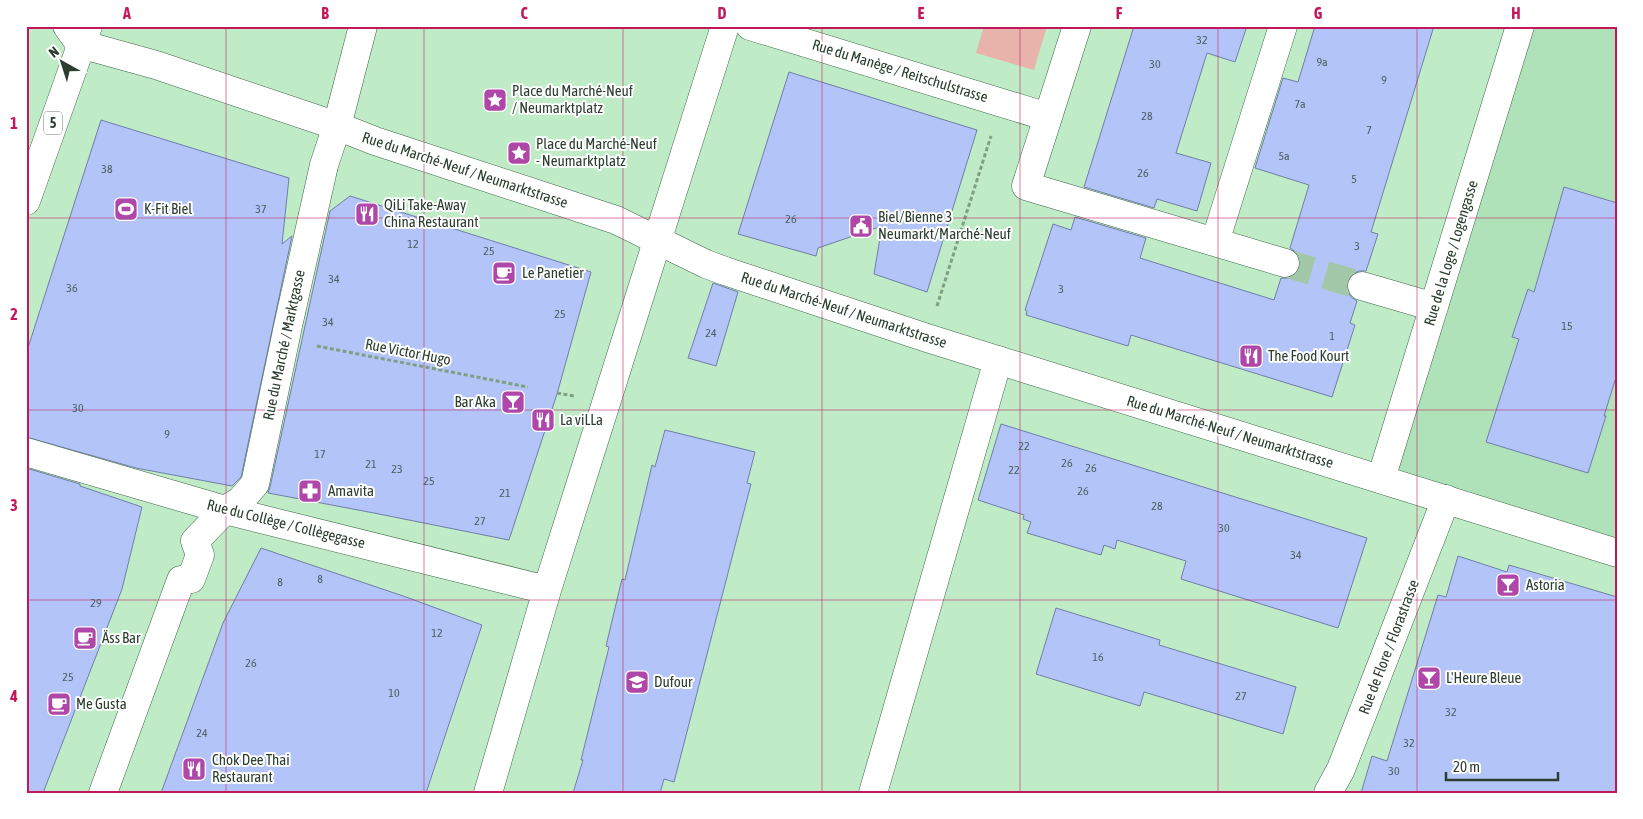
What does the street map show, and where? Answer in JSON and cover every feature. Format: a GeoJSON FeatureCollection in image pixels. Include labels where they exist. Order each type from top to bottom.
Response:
{"type":"FeatureCollection","features":[{"type":"Feature","properties":{"kind":"street","name":"Rue du Marché / Marktgasse"},"geometry":{"type":"LineString","coordinates":[[103,793],[181,580],[191,579],[200,555],[195,541],[225,510],[240,501],[255,484],[324,166],[337,126],[363,26]]}},
{"type":"Feature","properties":{"kind":"street"},"geometry":{"type":"LineString","coordinates":[[488,793],[547,590],[725,26]]}},
{"type":"Feature","properties":{"kind":"street","name":"Rue du Manège / Reitschulstrasse"},"geometry":{"type":"LineString","coordinates":[[750,26],[1048,117]]}},
{"type":"Feature","properties":{"kind":"street"},"geometry":{"type":"LineString","coordinates":[[1077,26],[1026,186],[1285,263]]}},
{"type":"Feature","properties":{"kind":"street"},"geometry":{"type":"LineString","coordinates":[[1215,242],[1283,26]]}},
{"type":"Feature","properties":{"kind":"street","name":"Rue de la Loge / Logengasse"},"geometry":{"type":"LineString","coordinates":[[1381,479],[1520,26]]}},
{"type":"Feature","properties":{"kind":"street","name":"Rue du Marché-Neuf / Neumarktstrasse"},"geometry":{"type":"LineString","coordinates":[[78,32],[156,65],[337,126],[375,141],[616,220],[724,271],[998,360],[1617,553]]}},
{"type":"Feature","properties":{"kind":"street","name":"5"},"geometry":{"type":"LineString","coordinates":[[26,201],[78,32]]}},
{"type":"Feature","properties":{"kind":"street"},"geometry":{"type":"LineString","coordinates":[[1362,286],[1434,307]]}},
{"type":"Feature","properties":{"kind":"street"},"geometry":{"type":"LineString","coordinates":[[873,793],[998,360]]}},
{"type":"Feature","properties":{"kind":"street","name":"Rue du Collège / Collègegasse"},"geometry":{"type":"LineString","coordinates":[[26,452],[225,510],[547,590]]}},
{"type":"Feature","properties":{"kind":"street","name":"Rue de Flore / Florastrasse"},"geometry":{"type":"LineString","coordinates":[[1328,793],[1341,769],[1446,499]]}},
{"type":"Feature","properties":{"kind":"path"},"geometry":{"type":"LineString","coordinates":[[936,306],[992,132]]}},
{"type":"Feature","properties":{"kind":"path","name":"Rue Victor Hugo"},"geometry":{"type":"LineString","coordinates":[[285,340],[528,386]]}},
{"type":"Feature","properties":{"kind":"path"},"geometry":{"type":"LineString","coordinates":[[557,393],[574,396]]}},
{"type":"Feature","properties":{"kind":"shaded area"},"geometry":{"type":"Polygon","coordinates":[[[984,26],[1047,26],[1034,70],[976,53],[984,26]]]}},
{"type":"Feature","properties":{"kind":"shaded area"},"geometry":{"type":"Polygon","coordinates":[[[1520,26],[1617,26],[1617,553],[1381,479],[1520,26]]]}},
{"type":"Feature","properties":{"kind":"building"},"geometry":{"type":"Polygon","coordinates":[[[1134,26],[1247,26],[1235,62],[1207,53],[1176,153],[1211,163],[1197,211],[1157,199],[1154,208],[1084,187],[1134,26]]]}},
{"type":"Feature","properties":{"kind":"building"},"geometry":{"type":"Polygon","coordinates":[[[1315,26],[1434,26],[1371,232],[1378,234],[1366,271],[1352,274],[1347,282],[1347,290],[1351,297],[1357,301],[1350,323],[1355,325],[1332,397],[1131,335],[1128,346],[1026,315],[1027,311],[1025,310],[1053,224],[1071,230],[1075,217],[1146,238],[1140,258],[1274,300],[1281,278],[1289,278],[1295,275],[1300,268],[1300,259],[1297,253],[1290,248],[1309,185],[1255,168],[1283,78],[1298,82],[1315,26]]]}},
{"type":"Feature","properties":{"kind":"building"},"geometry":{"type":"Polygon","coordinates":[[[789,72],[977,130],[927,292],[874,274],[882,226],[818,248],[816,256],[738,234],[789,72]]]}},
{"type":"Feature","properties":{"kind":"building"},"geometry":{"type":"Polygon","coordinates":[[[101,120],[289,178],[282,244],[292,236],[241,477],[232,486],[136,468],[26,437],[26,354],[101,120]]]}},
{"type":"Feature","properties":{"kind":"building"},"geometry":{"type":"Polygon","coordinates":[[[1564,187],[1617,203],[1617,374],[1588,473],[1486,442],[1519,339],[1512,337],[1528,289],[1534,292],[1564,187]]]}},
{"type":"Feature","properties":{"kind":"building"},"geometry":{"type":"Polygon","coordinates":[[[350,196],[591,272],[557,394],[509,540],[268,493],[330,211],[350,196]]]}},
{"type":"Feature","properties":{"kind":"building"},"geometry":{"type":"Polygon","coordinates":[[[713,283],[738,292],[716,366],[688,358],[713,283]]]}},
{"type":"Feature","properties":{"kind":"building"},"geometry":{"type":"Polygon","coordinates":[[[1001,424],[1367,538],[1338,628],[1181,579],[1186,561],[1117,540],[1115,549],[1104,545],[1101,555],[1027,533],[1031,522],[1023,519],[1024,515],[978,500],[1001,424]]]}},
{"type":"Feature","properties":{"kind":"building"},"geometry":{"type":"Polygon","coordinates":[[[665,430],[755,452],[747,483],[751,484],[674,782],[664,779],[660,793],[573,793],[583,760],[581,760],[609,647],[606,646],[622,579],[625,580],[652,465],[655,467],[665,430]]]}},
{"type":"Feature","properties":{"kind":"building"},"geometry":{"type":"Polygon","coordinates":[[[26,468],[80,484],[80,486],[142,507],[122,589],[43,793],[26,793],[26,468]]]}},
{"type":"Feature","properties":{"kind":"building"},"geometry":{"type":"Polygon","coordinates":[[[261,548],[482,625],[426,793],[161,793],[223,623],[261,548]]]}},
{"type":"Feature","properties":{"kind":"building"},"geometry":{"type":"Polygon","coordinates":[[[1458,556],[1507,572],[1509,565],[1617,597],[1617,793],[1361,793],[1372,756],[1387,761],[1438,595],[1446,597],[1458,556]]]}},
{"type":"Feature","properties":{"kind":"building"},"geometry":{"type":"Polygon","coordinates":[[[1056,608],[1160,640],[1159,645],[1296,687],[1283,734],[1144,692],[1140,706],[1036,674],[1056,608]]]}},
{"type":"Feature","properties":{"kind":"tunnel"},"geometry":{"type":"LineString","coordinates":[[1285,263],[1362,286]]}},
{"type":"Feature","properties":{"kind":"place","name":"Place du Marché-Neuf / Neumarktplatz"},"geometry":{"type":"Point","coordinates":[495,100]}},
{"type":"Feature","properties":{"kind":"place","name":"Place du Marché-Neuf - Neumarktplatz"},"geometry":{"type":"Point","coordinates":[519,153]}},
{"type":"Feature","properties":{"kind":"place","name":"K-Fit Biel"},"geometry":{"type":"Point","coordinates":[126,209]}},
{"type":"Feature","properties":{"kind":"place","name":"QiLi Take-Away China Restaurant"},"geometry":{"type":"Point","coordinates":[367,214]}},
{"type":"Feature","properties":{"kind":"place","name":"Biel/Bienne 3 Neumarkt/Marché-Neuf"},"geometry":{"type":"Point","coordinates":[861,226]}},
{"type":"Feature","properties":{"kind":"place","name":"Le Panetier"},"geometry":{"type":"Point","coordinates":[504,273]}},
{"type":"Feature","properties":{"kind":"place","name":"The Food Kourt"},"geometry":{"type":"Point","coordinates":[1251,356]}},
{"type":"Feature","properties":{"kind":"place","name":"Bar Aka"},"geometry":{"type":"Point","coordinates":[513,402]}},
{"type":"Feature","properties":{"kind":"place","name":"La viLLa"},"geometry":{"type":"Point","coordinates":[543,420]}},
{"type":"Feature","properties":{"kind":"place","name":"Amavita"},"geometry":{"type":"Point","coordinates":[310,491]}},
{"type":"Feature","properties":{"kind":"place","name":"Astoria"},"geometry":{"type":"Point","coordinates":[1508,585]}},
{"type":"Feature","properties":{"kind":"place","name":"Äss Bar"},"geometry":{"type":"Point","coordinates":[85,638]}},
{"type":"Feature","properties":{"kind":"place","name":"L'Heure Bleue"},"geometry":{"type":"Point","coordinates":[1429,678]}},
{"type":"Feature","properties":{"kind":"place","name":"Dufour"},"geometry":{"type":"Point","coordinates":[637,682]}},
{"type":"Feature","properties":{"kind":"place","name":"Me Gusta"},"geometry":{"type":"Point","coordinates":[59,704]}},
{"type":"Feature","properties":{"kind":"place","name":"Chok Dee Thai Restaurant"},"geometry":{"type":"Point","coordinates":[194,769]}}]}
